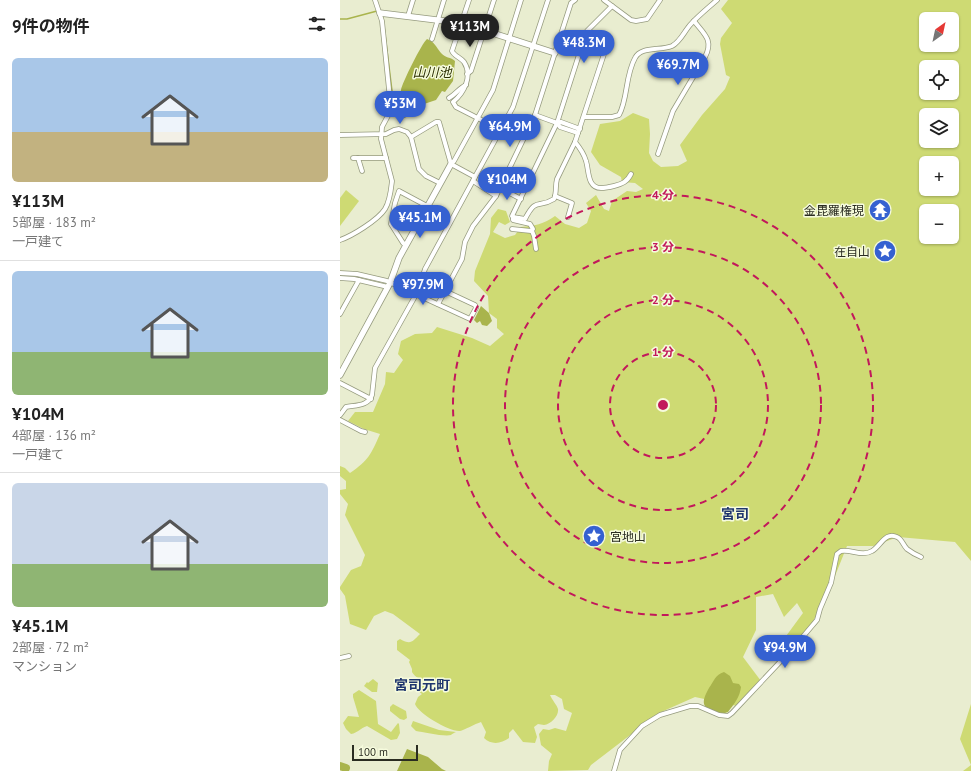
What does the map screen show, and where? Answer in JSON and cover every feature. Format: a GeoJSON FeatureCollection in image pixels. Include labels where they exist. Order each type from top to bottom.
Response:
{"type":"FeatureCollection","features":[{"type":"Feature","properties":{"kind":"street"},"geometry":{"type":"LineString","coordinates":[[340,240],[366,226],[384,210],[390,196],[392,181],[382,144],[381,134],[382,127],[391,110],[384,38],[380,13],[375,0]]}},
{"type":"Feature","properties":{"kind":"street"},"geometry":{"type":"LineString","coordinates":[[408,16],[413,0]]}},
{"type":"Feature","properties":{"kind":"street"},"geometry":{"type":"LineString","coordinates":[[432,39],[444,0]]}},
{"type":"Feature","properties":{"kind":"street"},"geometry":{"type":"LineString","coordinates":[[469,0],[452,51],[453,54],[464,63],[467,74],[466,85],[462,93],[453,102],[456,107],[501,130]]}},
{"type":"Feature","properties":{"kind":"street"},"geometry":{"type":"LineString","coordinates":[[467,74],[471,71],[494,0]]}},
{"type":"Feature","properties":{"kind":"street"},"geometry":{"type":"LineString","coordinates":[[340,375],[389,285],[399,258],[493,90],[521,0]]}},
{"type":"Feature","properties":{"kind":"street"},"geometry":{"type":"LineString","coordinates":[[340,415],[346,407],[367,403],[371,399],[375,368],[416,294],[425,269],[516,101],[548,0]]}},
{"type":"Feature","properties":{"kind":"street"},"geometry":{"type":"LineString","coordinates":[[438,304],[462,259],[465,242],[473,226],[496,196],[535,115],[571,3],[576,0]]}},
{"type":"Feature","properties":{"kind":"street"},"geometry":{"type":"LineString","coordinates":[[604,0],[631,20],[642,20],[647,18],[660,0]]}},
{"type":"Feature","properties":{"kind":"street"},"geometry":{"type":"LineString","coordinates":[[584,117],[612,118],[619,115],[629,73],[637,54],[643,51],[668,47],[675,44],[694,21],[717,0]]}},
{"type":"Feature","properties":{"kind":"street"},"geometry":{"type":"LineString","coordinates":[[513,217],[512,216],[557,123],[587,31],[612,6]]}},
{"type":"Feature","properties":{"kind":"street"},"geometry":{"type":"LineString","coordinates":[[380,13],[461,23],[555,53]]}},
{"type":"Feature","properties":{"kind":"street"},"geometry":{"type":"LineString","coordinates":[[658,154],[673,110],[705,57],[709,47],[708,40],[694,21]]}},
{"type":"Feature","properties":{"kind":"street"},"geometry":{"type":"LineString","coordinates":[[513,217],[525,219],[535,204],[552,200],[555,196],[555,185],[557,179],[575,142],[605,51],[603,46],[585,36]]}},
{"type":"Feature","properties":{"kind":"street"},"geometry":{"type":"LineString","coordinates":[[449,98],[455,95],[462,87],[466,85]]}},
{"type":"Feature","properties":{"kind":"street"},"geometry":{"type":"LineString","coordinates":[[391,110],[398,117],[412,111]]}},
{"type":"Feature","properties":{"kind":"street"},"geometry":{"type":"LineString","coordinates":[[535,115],[557,123],[560,127],[579,131]]}},
{"type":"Feature","properties":{"kind":"street"},"geometry":{"type":"LineString","coordinates":[[411,137],[436,122],[439,122],[451,164],[496,196]]}},
{"type":"Feature","properties":{"kind":"street"},"geometry":{"type":"LineString","coordinates":[[340,135],[386,134],[399,129],[407,132],[411,137],[419,169],[426,176],[440,184]]}},
{"type":"Feature","properties":{"kind":"street"},"geometry":{"type":"LineString","coordinates":[[575,142],[585,157],[590,179],[592,184],[595,186],[602,188],[624,183],[628,180],[631,174]]}},
{"type":"Feature","properties":{"kind":"street"},"geometry":{"type":"LineString","coordinates":[[353,158],[386,158]]}},
{"type":"Feature","properties":{"kind":"street"},"geometry":{"type":"LineString","coordinates":[[358,158],[362,171]]}},
{"type":"Feature","properties":{"kind":"street"},"geometry":{"type":"LineString","coordinates":[[500,188],[521,199]]}},
{"type":"Feature","properties":{"kind":"street"},"geometry":{"type":"LineString","coordinates":[[406,245],[403,243],[391,224],[398,191],[427,206]]}},
{"type":"Feature","properties":{"kind":"street"},"geometry":{"type":"LineString","coordinates":[[555,196],[572,203],[568,217]]}},
{"type":"Feature","properties":{"kind":"street"},"geometry":{"type":"LineString","coordinates":[[513,217],[513,220],[530,224],[533,229],[532,231],[536,249]]}},
{"type":"Feature","properties":{"kind":"street"},"geometry":{"type":"LineString","coordinates":[[512,229],[532,231]]}},
{"type":"Feature","properties":{"kind":"street"},"geometry":{"type":"LineString","coordinates":[[340,273],[357,274],[416,294],[470,319],[476,308],[475,305],[445,290]]}},
{"type":"Feature","properties":{"kind":"street"},"geometry":{"type":"LineString","coordinates":[[340,278],[389,285]]}},
{"type":"Feature","properties":{"kind":"street"},"geometry":{"type":"LineString","coordinates":[[340,314],[358,280]]}},
{"type":"Feature","properties":{"kind":"street"},"geometry":{"type":"LineString","coordinates":[[340,382],[371,399]]}},
{"type":"Feature","properties":{"kind":"street"},"geometry":{"type":"LineString","coordinates":[[340,420],[366,432]]}},
{"type":"Feature","properties":{"kind":"street"},"geometry":{"type":"LineString","coordinates":[[614,771],[620,750],[642,726],[660,715],[690,706],[698,706],[719,715],[728,716],[732,713],[795,646],[817,620],[831,583],[838,554],[841,550],[869,553],[886,537],[894,536],[900,539],[907,549],[921,557]]}},
{"type":"Feature","properties":{"kind":"street"},"geometry":{"type":"LineString","coordinates":[[340,658],[349,656]]}},
{"type":"Feature","properties":{"kind":"shaded area"},"geometry":{"type":"Polygon","coordinates":[[[728,0],[971,0],[971,561],[955,542],[898,537],[873,546],[847,546],[835,576],[808,632],[779,663],[778,647],[803,613],[797,603],[784,617],[773,594],[756,597],[756,630],[743,657],[761,681],[737,706],[695,697],[659,713],[591,765],[588,770],[548,771],[549,761],[552,754],[541,745],[539,734],[543,729],[549,730],[555,728],[566,731],[572,713],[564,709],[562,699],[555,695],[550,695],[558,709],[558,712],[554,719],[549,723],[544,725],[538,724],[534,727],[537,737],[535,743],[523,742],[513,729],[509,733],[509,738],[506,740],[496,743],[490,742],[484,738],[486,732],[481,722],[460,731],[449,728],[428,717],[417,708],[415,704],[418,697],[422,694],[409,684],[410,682],[420,683],[434,691],[438,690],[438,683],[420,679],[414,675],[409,662],[410,660],[397,650],[397,641],[400,639],[411,642],[420,634],[393,614],[385,611],[374,616],[366,630],[350,624],[345,596],[340,587],[351,570],[361,566],[365,555],[345,515],[348,504],[340,494],[340,490],[346,489],[346,481],[340,476],[340,466],[345,468],[350,473],[369,456],[380,434],[364,429],[348,421],[355,412],[373,412],[385,384],[386,372],[394,373],[403,360],[398,354],[401,341],[415,334],[432,333],[437,327],[472,338],[490,346],[504,334],[497,328],[497,319],[489,313],[488,296],[474,281],[475,271],[490,234],[491,218],[498,209],[506,211],[510,222],[505,225],[499,222],[493,232],[505,238],[515,235],[521,227],[539,224],[555,216],[565,224],[579,228],[587,223],[591,211],[586,203],[596,195],[604,209],[609,211],[612,201],[627,191],[636,192],[643,189],[635,183],[622,182],[621,177],[600,165],[591,152],[600,124],[620,121],[633,113],[649,119],[649,153],[653,161],[661,167],[678,166],[687,161],[680,145],[702,115],[725,89],[730,77],[726,75],[720,44],[721,38],[732,23],[721,9],[728,0]]]}},
{"type":"Feature","properties":{"kind":"shaded area"},"geometry":{"type":"Polygon","coordinates":[[[346,190],[359,201],[340,226],[340,198],[346,190]]]}},
{"type":"Feature","properties":{"kind":"shaded area"},"geometry":{"type":"Polygon","coordinates":[[[373,679],[378,683],[377,692],[372,692],[364,686],[367,682],[368,683],[373,679]]]}},
{"type":"Feature","properties":{"kind":"shaded area"},"geometry":{"type":"Polygon","coordinates":[[[359,690],[376,701],[378,724],[391,732],[398,723],[399,724],[400,733],[397,739],[391,740],[367,726],[351,734],[346,729],[343,723],[348,716],[359,717],[353,694],[359,690]]]}},
{"type":"Feature","properties":{"kind":"shaded area"},"geometry":{"type":"Polygon","coordinates":[[[393,704],[406,711],[407,718],[404,720],[400,719],[390,711],[390,707],[393,704]]]}},
{"type":"Feature","properties":{"kind":"shaded area"},"geometry":{"type":"Polygon","coordinates":[[[971,704],[971,765],[960,739],[971,704]]]}},
{"type":"Feature","properties":{"kind":"shaded area"},"geometry":{"type":"Polygon","coordinates":[[[413,721],[439,730],[456,732],[451,735],[444,735],[416,731],[411,726],[413,721]]]}},
{"type":"Feature","properties":{"kind":"shaded area"},"geometry":{"type":"Polygon","coordinates":[[[971,765],[971,771],[963,771],[971,765]]]}},
{"type":"Feature","properties":{"kind":"water","name":"山川池"},"geometry":{"type":"Polygon","coordinates":[[[427,39],[434,43],[443,55],[455,61],[453,81],[445,92],[442,91],[436,100],[418,106],[409,111],[402,109],[400,97],[402,86],[417,55],[427,39]]]}},
{"type":"Feature","properties":{"kind":"water"},"geometry":{"type":"Polygon","coordinates":[[[481,306],[489,313],[492,321],[487,326],[482,325],[480,321],[477,323],[474,320],[481,306]]]}},
{"type":"Feature","properties":{"kind":"water"},"geometry":{"type":"Polygon","coordinates":[[[724,672],[730,676],[733,683],[739,684],[741,687],[738,697],[728,712],[722,713],[707,708],[704,703],[704,699],[714,681],[724,672]]]}},
{"type":"Feature","properties":{"kind":"water"},"geometry":{"type":"Polygon","coordinates":[[[407,749],[428,757],[446,771],[397,771],[407,749]]]}},
{"type":"Feature","properties":{"kind":"waterway"},"geometry":{"type":"LineString","coordinates":[[340,19],[347,19],[377,11]]}},
{"type":"Feature","properties":{"kind":"waterway"},"geometry":{"type":"LineString","coordinates":[[383,18],[394,107],[397,113]]}},
{"type":"Feature","properties":{"kind":"waterway"},"geometry":{"type":"LineString","coordinates":[[340,766],[346,768]]}},
{"type":"Feature","properties":{"kind":"place","name":"金毘羅権現"},"geometry":{"type":"Point","coordinates":[880,210]}},
{"type":"Feature","properties":{"kind":"place","name":"在自山"},"geometry":{"type":"Point","coordinates":[885,251]}},
{"type":"Feature","properties":{"kind":"place","name":"宮地山"},"geometry":{"type":"Point","coordinates":[594,536]}},
{"type":"Feature","properties":{"kind":"district","name":"宮司"},"geometry":{"type":"Point","coordinates":[735,514]}},
{"type":"Feature","properties":{"kind":"district","name":"宮司元町"},"geometry":{"type":"Point","coordinates":[422,685]}}]}
